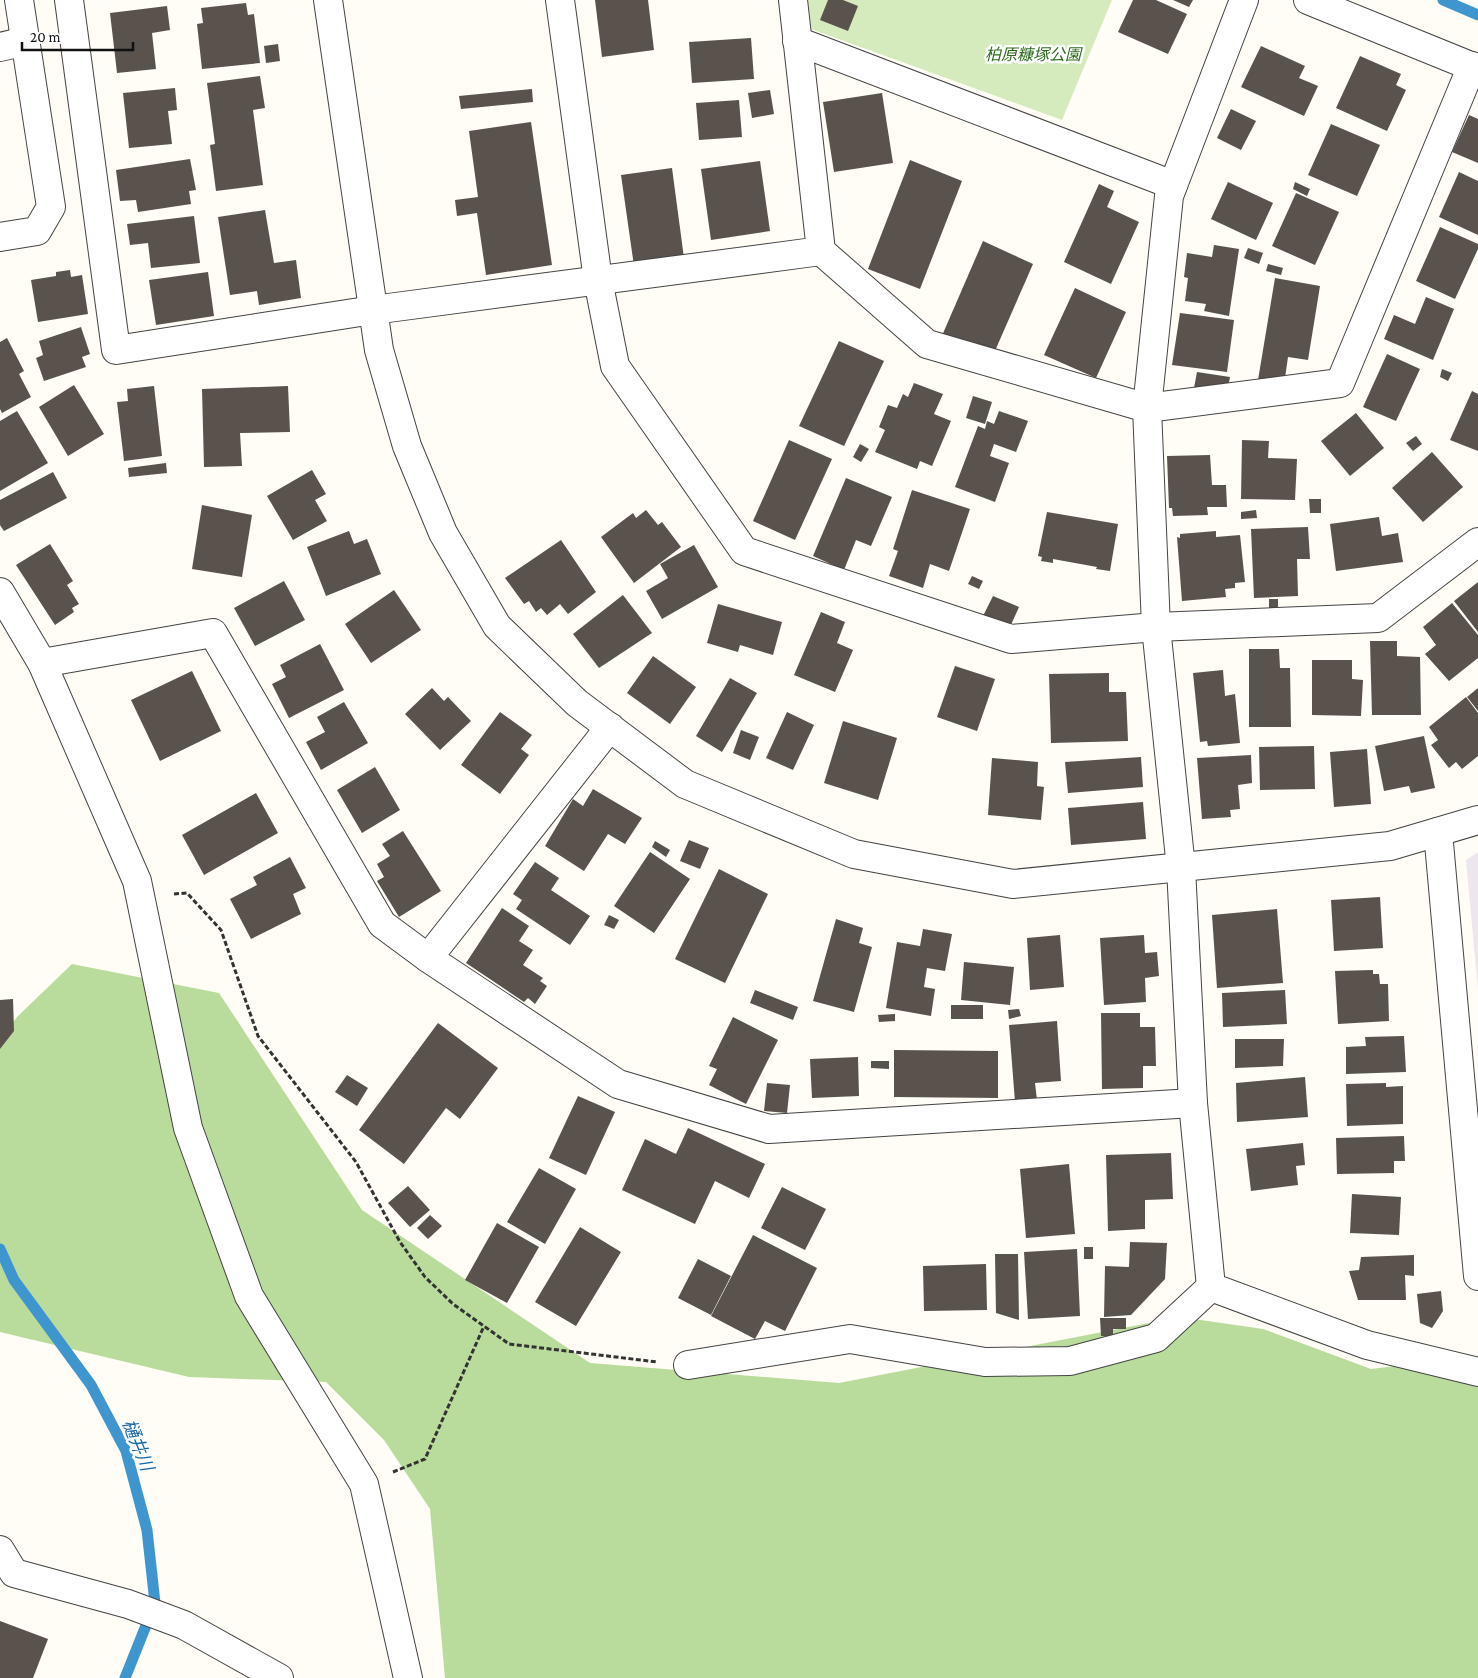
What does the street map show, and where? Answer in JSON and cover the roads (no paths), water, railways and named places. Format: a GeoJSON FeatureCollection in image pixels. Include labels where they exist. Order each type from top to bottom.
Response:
{"type":"FeatureCollection","features":[{"type":"Feature","properties":{"kind":"street"},"geometry":{"type":"LineString","coordinates":[[0,237],[37,231],[51,207],[13,44],[19,0]]}},
{"type":"Feature","properties":{"kind":"street"},"geometry":{"type":"LineString","coordinates":[[69,0],[116,350],[373,310],[821,251]]}},
{"type":"Feature","properties":{"kind":"street"},"geometry":{"type":"LineString","coordinates":[[328,0],[379,350],[407,446],[443,533],[497,626],[577,703],[685,784],[854,854],[1013,884],[1390,846],[1478,820]]}},
{"type":"Feature","properties":{"kind":"street"},"geometry":{"type":"LineString","coordinates":[[560,0],[598,280],[615,366],[744,551],[1011,639],[1156,627],[1378,618],[1478,542]]}},
{"type":"Feature","properties":{"kind":"street"},"geometry":{"type":"LineString","coordinates":[[793,0],[821,251],[927,344],[1147,408],[1340,383],[1475,68],[1308,0]]}},
{"type":"Feature","properties":{"kind":"street"},"geometry":{"type":"LineString","coordinates":[[1211,1287],[1193,1103],[1181,868],[1156,627],[1147,408],[1170,196],[1244,0]]}},
{"type":"Feature","properties":{"kind":"street"},"geometry":{"type":"LineString","coordinates":[[798,41],[1173,185]]}},
{"type":"Feature","properties":{"kind":"street"},"geometry":{"type":"LineString","coordinates":[[0,592],[42,663],[137,881],[188,1128],[249,1296],[364,1484],[408,1678]]}},
{"type":"Feature","properties":{"kind":"street"},"geometry":{"type":"LineString","coordinates":[[42,663],[213,633],[382,924],[428,958],[618,1084],[768,1129],[1193,1103]]}},
{"type":"Feature","properties":{"kind":"street"},"geometry":{"type":"LineString","coordinates":[[428,958],[610,727]]}},
{"type":"Feature","properties":{"kind":"street"},"geometry":{"type":"LineString","coordinates":[[1438,832],[1478,1276]]}},
{"type":"Feature","properties":{"kind":"street"},"geometry":{"type":"LineString","coordinates":[[688,1365],[850,1339],[985,1362],[1070,1361],[1156,1338],[1211,1287]]}},
{"type":"Feature","properties":{"kind":"street"},"geometry":{"type":"LineString","coordinates":[[1211,1287],[1367,1345],[1478,1372]]}},
{"type":"Feature","properties":{"kind":"street"},"geometry":{"type":"LineString","coordinates":[[0,1550],[14,1573],[128,1604],[184,1625],[279,1678]]}},
{"type":"Feature","properties":{"kind":"waterway"},"geometry":{"type":"LineString","coordinates":[[1443,0],[1478,15]]}},
{"type":"Feature","properties":{"kind":"waterway","name":"樋井川"},"geometry":{"type":"LineString","coordinates":[[0,1249],[14,1280],[91,1385],[126,1451],[147,1530],[155,1603],[125,1678]]}},
{"type":"Feature","properties":{"kind":"park label","name":"柏原糠塚公園"},"geometry":{"type":"Point","coordinates":[1033,54]}}]}
